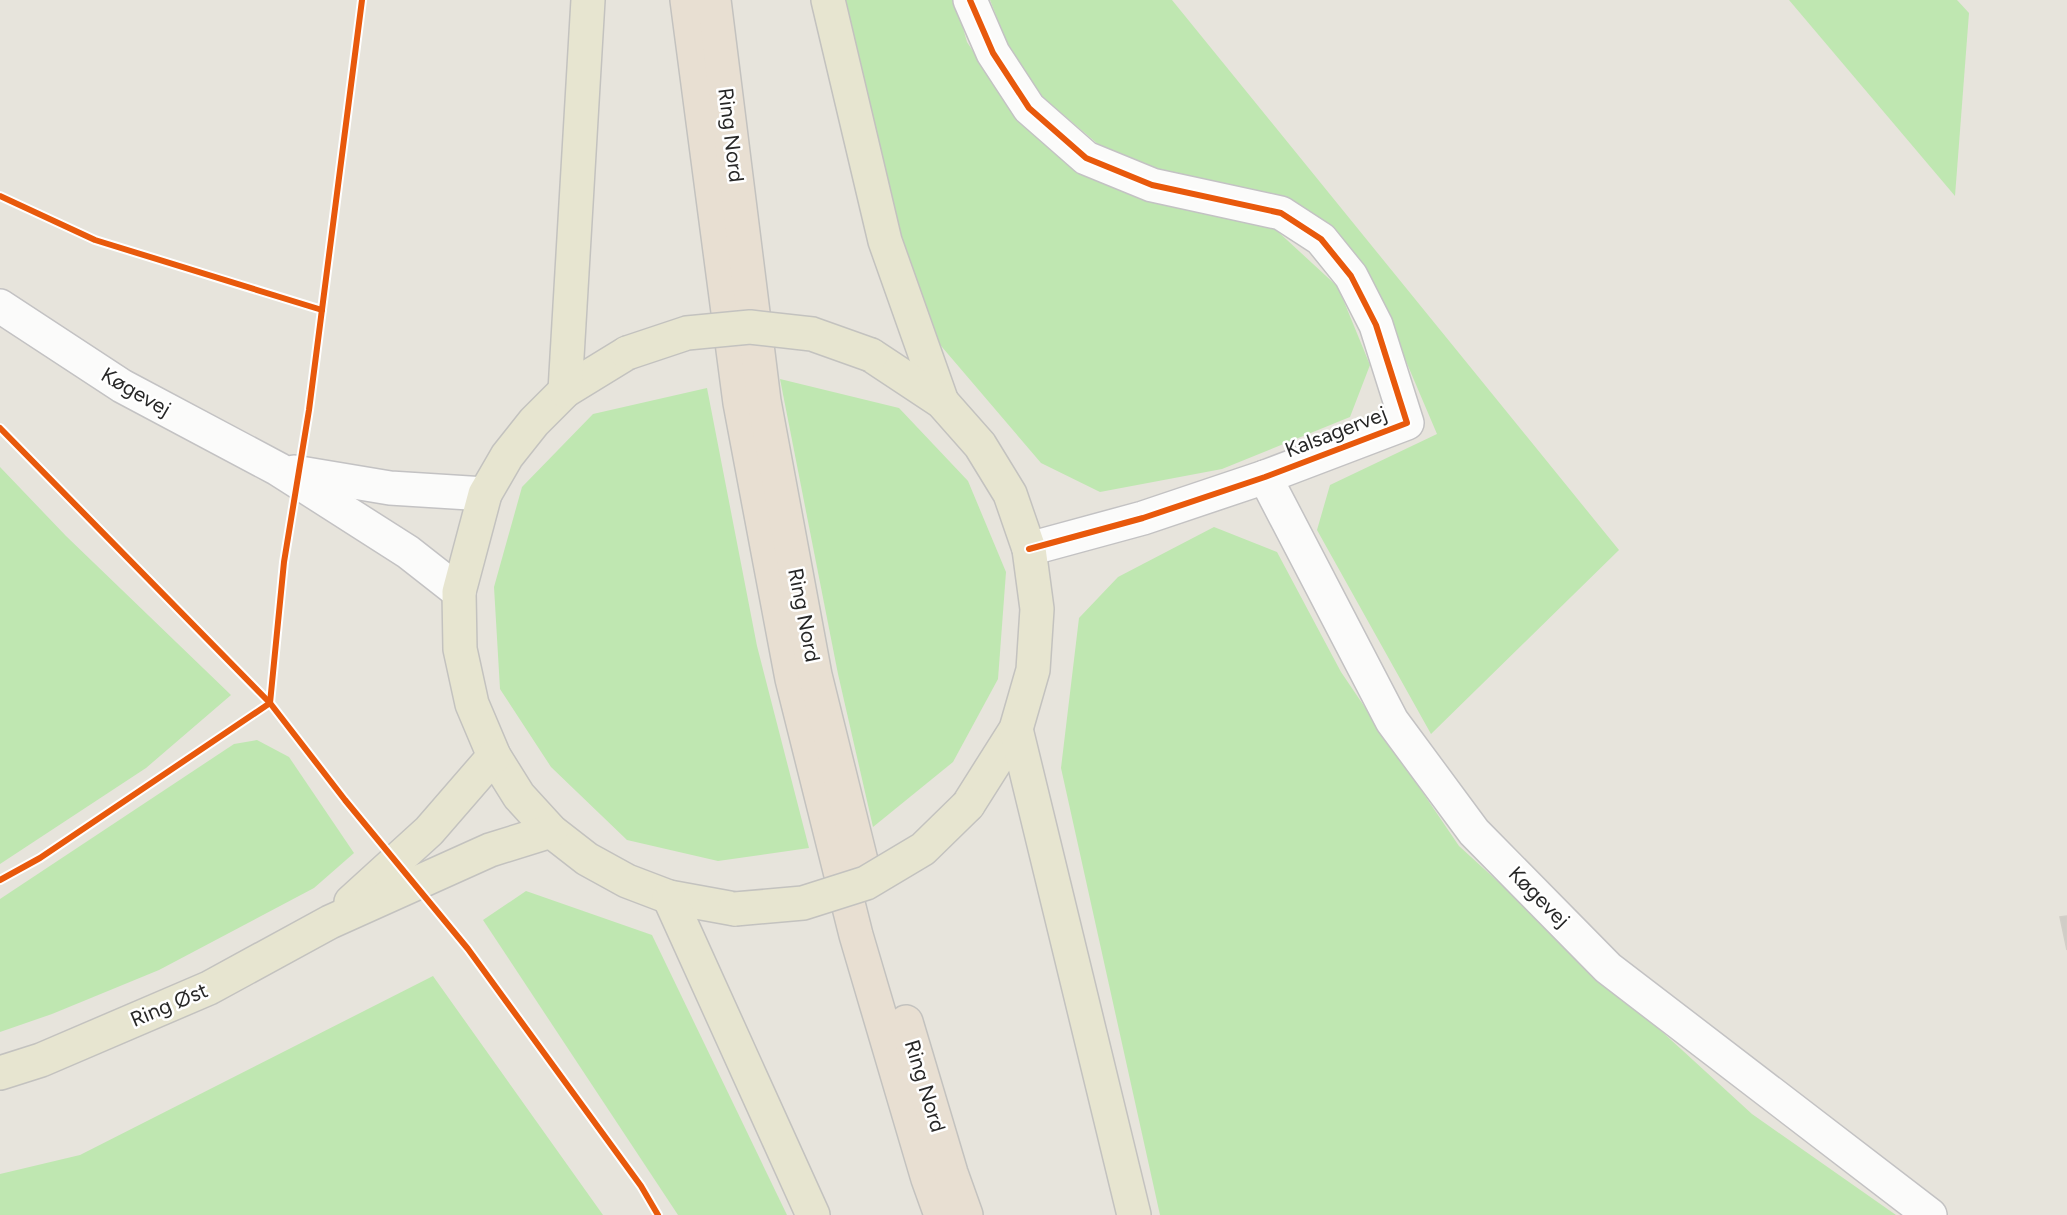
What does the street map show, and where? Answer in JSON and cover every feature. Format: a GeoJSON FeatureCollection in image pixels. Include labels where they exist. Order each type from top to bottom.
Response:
{"type":"FeatureCollection","features":[{"type":"Feature","properties":{"kind":"highway"},"geometry":{"type":"LineString","coordinates":[[687,0],[740,403],[792,679],[856,935],[928,1179],[941,1215]]}},
{"type":"Feature","properties":{"kind":"highway","name":"Ring Nord"},"geometry":{"type":"LineString","coordinates":[[714,0],[764,402],[816,675],[878,930],[951,1173],[966,1215]]}},
{"type":"Feature","properties":{"kind":"main road"},"geometry":{"type":"LineString","coordinates":[[565,392],[588,0]]}},
{"type":"Feature","properties":{"kind":"main road"},"geometry":{"type":"LineString","coordinates":[[828,0],[885,241],[942,402]]}},
{"type":"Feature","properties":{"kind":"main road"},"geometry":{"type":"LineString","coordinates":[[750,327],[812,334],[871,355],[942,402],[980,445],[1010,494],[1029,549],[1037,609],[1033,670],[1016,729],[968,805],[922,849],[866,883],[803,903],[735,909],[669,897],[627,881],[587,859],[551,831],[519,796],[494,756],[472,704],[460,649],[459,592],[485,494],[507,456],[534,422],[565,392],[627,353],[687,333],[750,327]]}},
{"type":"Feature","properties":{"kind":"main road"},"geometry":{"type":"LineString","coordinates":[[1016,729],[1134,1215]]}},
{"type":"Feature","properties":{"kind":"main road","name":"Ring Øst"},"geometry":{"type":"LineString","coordinates":[[330,922],[429,831],[494,756]]}},
{"type":"Feature","properties":{"kind":"main road","name":"Ring Øst"},"geometry":{"type":"LineString","coordinates":[[0,1072],[41,1060],[209,988],[330,922],[490,850],[551,831]]}},
{"type":"Feature","properties":{"kind":"main road"},"geometry":{"type":"LineString","coordinates":[[669,897],[813,1215]]}},
{"type":"Feature","properties":{"kind":"street","name":"Kalsagervej"},"geometry":{"type":"LineString","coordinates":[[970,0],[993,53],[1029,108],[1086,158],[1152,185],[1281,213],[1321,240],[1351,276],[1376,325],[1407,423],[1265,477],[1143,518],[1029,549]]}},
{"type":"Feature","properties":{"kind":"street","name":"Køgevej"},"geometry":{"type":"LineString","coordinates":[[0,306],[122,386],[278,469],[408,552],[459,592]]}},
{"type":"Feature","properties":{"kind":"street","name":"Køgevej"},"geometry":{"type":"LineString","coordinates":[[278,469],[390,488],[485,494]]}},
{"type":"Feature","properties":{"kind":"street","name":"Køgevej"},"geometry":{"type":"LineString","coordinates":[[1265,477],[1392,721],[1474,832],[1608,968],[1930,1215]]}},
{"type":"Feature","properties":{"kind":"green space"},"geometry":{"type":"Polygon","coordinates":[[[843,0],[955,0],[967,42],[1017,119],[1274,228],[1338,287],[1370,365],[1350,417],[1222,469],[1100,492],[1041,463],[936,340],[900,236],[843,0]]]}},
{"type":"Feature","properties":{"kind":"green space"},"geometry":{"type":"Polygon","coordinates":[[[990,0],[1172,0],[1619,550],[1431,734],[1317,530],[1330,485],[1437,434],[1371,279],[1332,231],[1169,175],[1099,145],[1039,94],[1008,46],[990,0]]]}},
{"type":"Feature","properties":{"kind":"green space"},"geometry":{"type":"Polygon","coordinates":[[[1789,0],[1957,0],[1969,13],[1955,196],[1789,0]]]}},
{"type":"Feature","properties":{"kind":"green space"},"geometry":{"type":"Polygon","coordinates":[[[780,379],[899,408],[968,481],[1006,572],[998,679],[953,762],[873,827],[838,674],[780,379]]]}},
{"type":"Feature","properties":{"kind":"green space"},"geometry":{"type":"Polygon","coordinates":[[[707,388],[757,646],[809,848],[718,861],[627,840],[551,767],[500,689],[494,587],[522,487],[593,414],[707,388]]]}},
{"type":"Feature","properties":{"kind":"green space"},"geometry":{"type":"Polygon","coordinates":[[[0,467],[66,536],[231,695],[146,768],[0,864],[0,467]]]}},
{"type":"Feature","properties":{"kind":"green space"},"geometry":{"type":"Polygon","coordinates":[[[1214,527],[1277,552],[1341,672],[1459,846],[1752,1114],[1896,1215],[1160,1215],[1061,768],[1079,618],[1118,577],[1214,527]]]}},
{"type":"Feature","properties":{"kind":"green space"},"geometry":{"type":"Polygon","coordinates":[[[257,740],[289,757],[354,853],[314,888],[159,970],[52,1014],[0,1032],[0,899],[234,744],[257,740]]]}},
{"type":"Feature","properties":{"kind":"green space"},"geometry":{"type":"Polygon","coordinates":[[[526,891],[652,935],[787,1215],[678,1215],[483,920],[526,891]]]}},
{"type":"Feature","properties":{"kind":"green space"},"geometry":{"type":"Polygon","coordinates":[[[433,976],[603,1215],[0,1215],[0,1174],[80,1155],[433,976]]]}},
{"type":"Feature","properties":{"kind":"building"},"geometry":{"type":"Polygon","coordinates":[[[2067,916],[2067,950],[2060,917],[2067,916]]]}},
{"type":"Feature","properties":{"kind":"cycle path"},"geometry":{"type":"LineString","coordinates":[[270,703],[284,562],[309,410],[362,0]]}},
{"type":"Feature","properties":{"kind":"cycle path"},"geometry":{"type":"LineString","coordinates":[[970,0],[993,53],[1029,108],[1086,158],[1152,185],[1281,213],[1321,239],[1351,276],[1376,325],[1407,423],[1265,477],[1143,518],[1029,549]]}},
{"type":"Feature","properties":{"kind":"cycle path"},"geometry":{"type":"LineString","coordinates":[[0,196],[95,240],[322,310]]}},
{"type":"Feature","properties":{"kind":"cycle path"},"geometry":{"type":"LineString","coordinates":[[0,428],[270,703],[345,800],[468,949],[641,1186],[658,1215]]}},
{"type":"Feature","properties":{"kind":"cycle path"},"geometry":{"type":"LineString","coordinates":[[0,880],[40,858],[270,703]]}}]}
